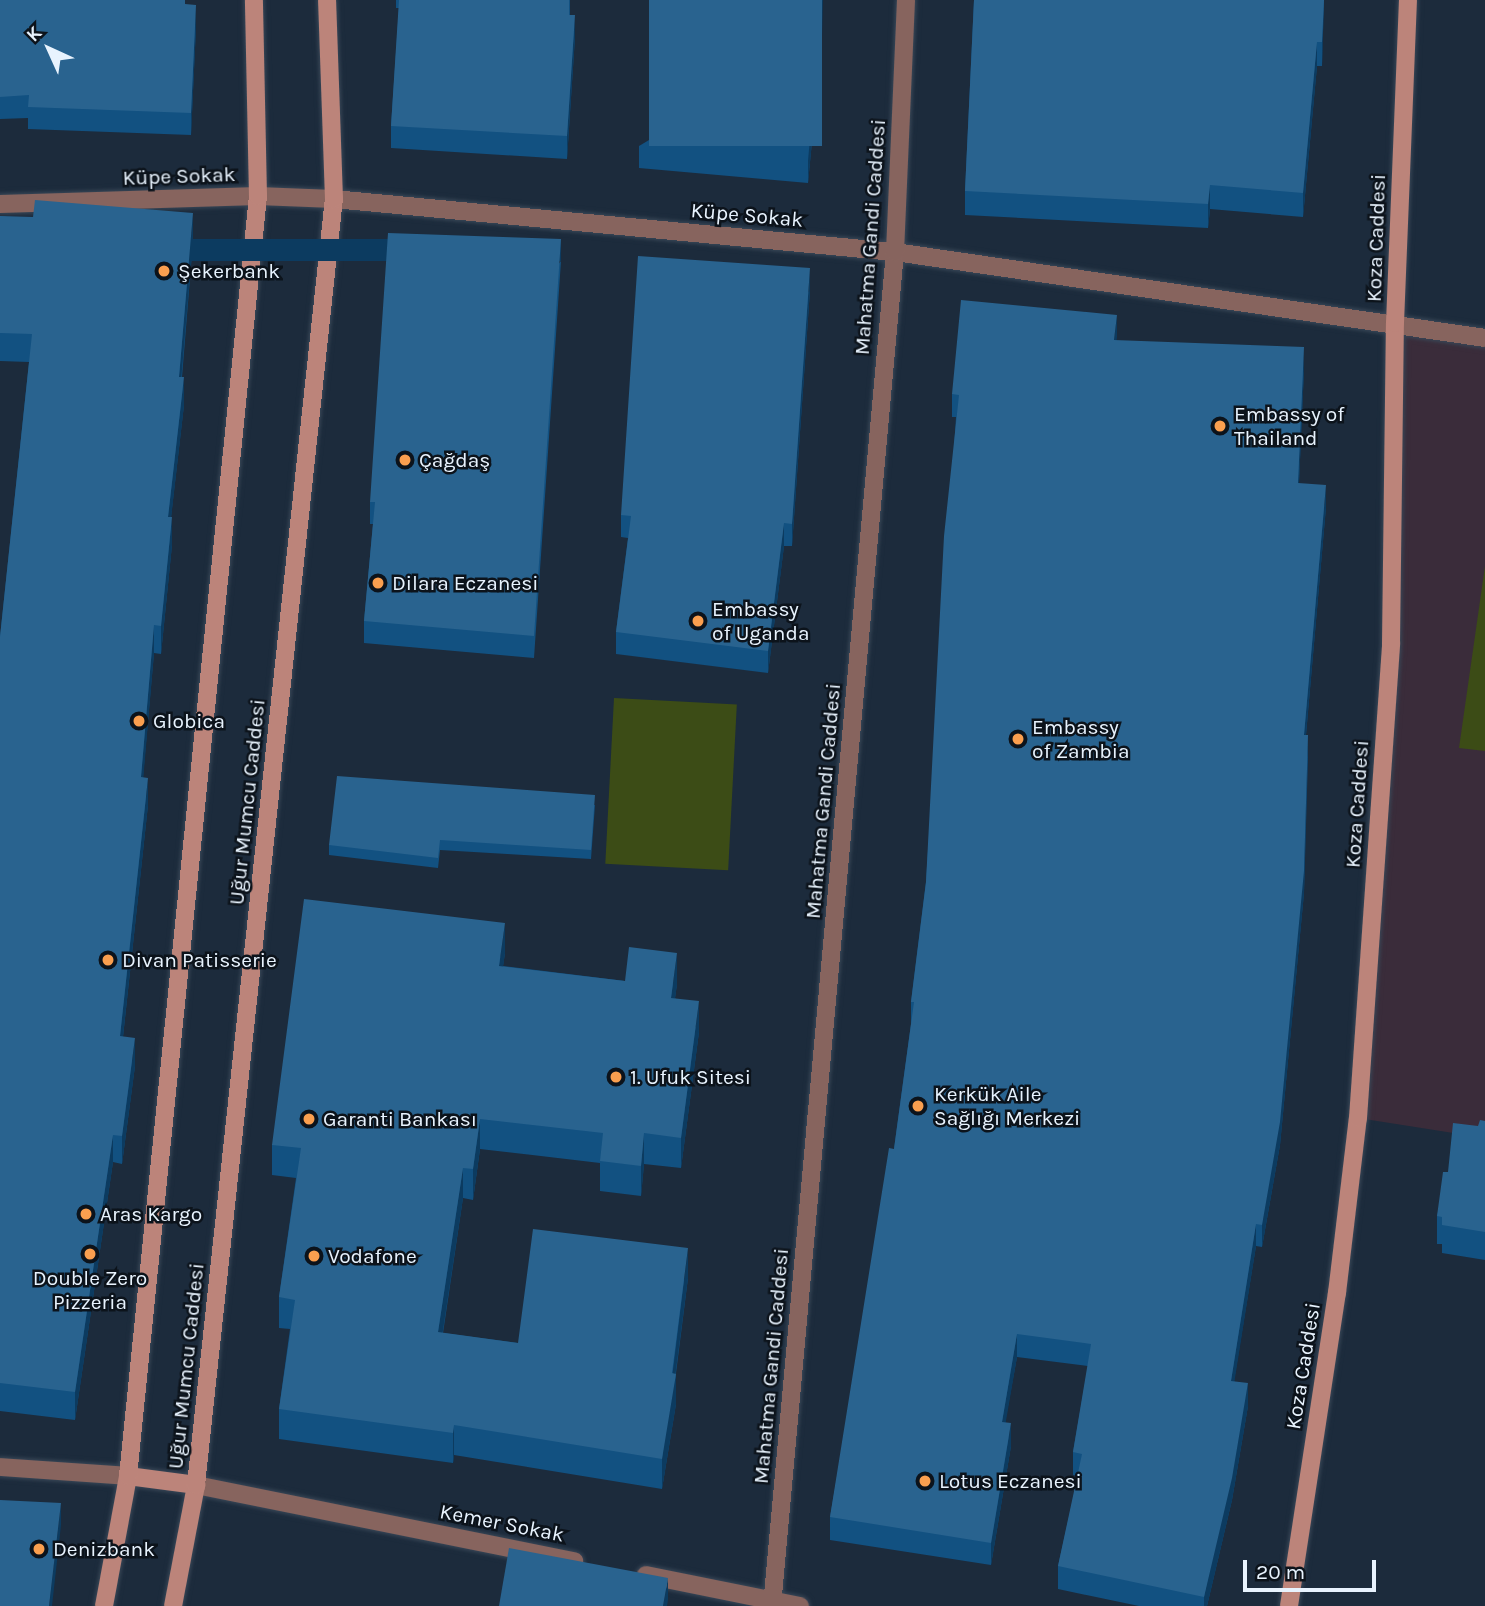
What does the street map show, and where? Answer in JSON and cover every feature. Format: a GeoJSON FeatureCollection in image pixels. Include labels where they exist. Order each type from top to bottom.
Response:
{"type":"FeatureCollection","features":[{"type":"Feature","properties":{"kind":"main road"},"geometry":{"type":"LineString","coordinates":[[104,1606],[128,1476],[258,196],[254,0]]}},
{"type":"Feature","properties":{"kind":"main road","name":"Uğur Mumcu Caddesi"},"geometry":{"type":"LineString","coordinates":[[173,1606],[196,1485],[334,199],[327,0]]}},
{"type":"Feature","properties":{"kind":"main road","name":"Koza Caddesi"},"geometry":{"type":"LineString","coordinates":[[1289,1606],[1337,1293],[1357,1118],[1391,644],[1395,323],[1408,0]]}},
{"type":"Feature","properties":{"kind":"main road"},"geometry":{"type":"LineString","coordinates":[[128,1476],[196,1485]]}},
{"type":"Feature","properties":{"kind":"street","name":"Mahatma Gandi Caddesi"},"geometry":{"type":"LineString","coordinates":[[772,1603],[895,252],[906,0]]}},
{"type":"Feature","properties":{"kind":"street","name":"Küpe Sokak"},"geometry":{"type":"LineString","coordinates":[[0,204],[258,196],[334,199],[895,252],[1485,338]]}},
{"type":"Feature","properties":{"kind":"street"},"geometry":{"type":"LineString","coordinates":[[0,1467],[128,1476]]}},
{"type":"Feature","properties":{"kind":"street","name":"Kemer Sokak"},"geometry":{"type":"LineString","coordinates":[[196,1485],[594,1565]]}},
{"type":"Feature","properties":{"kind":"street"},"geometry":{"type":"LineString","coordinates":[[622,1570],[772,1603],[800,1606]]}},
{"type":"Feature","properties":{"kind":"shaded area"},"geometry":{"type":"Polygon","coordinates":[[[1395,323],[1485,338],[1485,1138],[1358,1118],[1391,644],[1395,323]]]}},
{"type":"Feature","properties":{"kind":"green space"},"geometry":{"type":"Polygon","coordinates":[[[1485,566],[1485,751],[1459,748],[1485,566]]]}},
{"type":"Feature","properties":{"kind":"green space"},"geometry":{"type":"Polygon","coordinates":[[[614,698],[737,704],[728,870],[605,864],[614,698]]]}},
{"type":"Feature","properties":{"kind":"building"},"geometry":{"type":"Polygon","coordinates":[[[0,0],[185,0],[185,4],[196,5],[191,113],[28,107],[29,95],[0,97],[0,0]]]}},
{"type":"Feature","properties":{"kind":"building"},"geometry":{"type":"Polygon","coordinates":[[[399,0],[569,0],[569,15],[575,15],[567,136],[391,126],[399,0]]]}},
{"type":"Feature","properties":{"kind":"building"},"geometry":{"type":"Polygon","coordinates":[[[649,0],[822,0],[822,146],[649,146],[649,0]]]}},
{"type":"Feature","properties":{"kind":"building"},"geometry":{"type":"Polygon","coordinates":[[[974,0],[1324,0],[1322,42],[1317,42],[1303,193],[1210,185],[1208,204],[965,191],[974,0]]]}},
{"type":"Feature","properties":{"kind":"building"},"geometry":{"type":"Polygon","coordinates":[[[35,200],[193,213],[179,377],[184,377],[168,517],[172,517],[161,626],[154,625],[141,777],[148,778],[120,1036],[135,1038],[122,1136],[113,1135],[75,1392],[0,1383],[0,637],[32,334],[0,333],[0,216],[33,217],[35,200]]]}},
{"type":"Feature","properties":{"kind":"building"},"geometry":{"type":"Polygon","coordinates":[[[388,233],[561,239],[534,636],[364,621],[375,502],[370,502],[388,233]]]}},
{"type":"Feature","properties":{"kind":"building"},"geometry":{"type":"Polygon","coordinates":[[[638,256],[810,268],[792,524],[784,523],[768,651],[616,632],[631,516],[621,515],[638,256]]]}},
{"type":"Feature","properties":{"kind":"building"},"geometry":{"type":"Polygon","coordinates":[[[961,300],[1117,315],[1114,340],[1304,347],[1298,483],[1326,485],[1304,735],[1308,735],[1304,871],[1280,1122],[1262,1225],[1256,1224],[1231,1381],[1248,1383],[1232,1478],[1204,1597],[1058,1566],[1082,1454],[1073,1452],[1091,1344],[1017,1334],[1002,1422],[1011,1423],[991,1543],[830,1517],[889,1148],[894,1149],[914,1002],[911,1002],[926,882],[944,536],[959,395],[952,394],[961,300]]]}},
{"type":"Feature","properties":{"kind":"building"},"geometry":{"type":"Polygon","coordinates":[[[337,776],[595,795],[591,850],[440,840],[438,858],[329,845],[337,776]]]}},
{"type":"Feature","properties":{"kind":"building"},"geometry":{"type":"Polygon","coordinates":[[[304,899],[505,923],[499,966],[625,981],[629,947],[677,953],[671,998],[699,1001],[681,1138],[644,1133],[641,1166],[600,1161],[603,1133],[480,1119],[473,1169],[463,1168],[438,1332],[518,1343],[533,1229],[688,1248],[672,1373],[676,1374],[662,1459],[454,1425],[453,1433],[279,1409],[295,1300],[279,1297],[301,1148],[272,1145],[304,899]]]}},
{"type":"Feature","properties":{"kind":"building"},"geometry":{"type":"Polygon","coordinates":[[[1480,1120],[1485,1121],[1485,1232],[1442,1225],[1442,1217],[1437,1216],[1443,1172],[1448,1172],[1453,1123],[1478,1126],[1480,1120]]]}},
{"type":"Feature","properties":{"kind":"building"},"geometry":{"type":"Polygon","coordinates":[[[0,1500],[61,1503],[49,1606],[0,1606],[0,1500]]]}},
{"type":"Feature","properties":{"kind":"building"},"geometry":{"type":"Polygon","coordinates":[[[509,1548],[668,1578],[663,1606],[499,1606],[509,1548]]]}},
{"type":"Feature","properties":{"kind":"place","name":"Şekerbank"},"geometry":{"type":"Point","coordinates":[164,271]}},
{"type":"Feature","properties":{"kind":"place","name":"Embassy of Thailand"},"geometry":{"type":"Point","coordinates":[1220,426]}},
{"type":"Feature","properties":{"kind":"place","name":"Çağdaş"},"geometry":{"type":"Point","coordinates":[405,460]}},
{"type":"Feature","properties":{"kind":"place","name":"Dilara Eczanesi"},"geometry":{"type":"Point","coordinates":[378,583]}},
{"type":"Feature","properties":{"kind":"place","name":"Embassy of Uganda"},"geometry":{"type":"Point","coordinates":[698,621]}},
{"type":"Feature","properties":{"kind":"place","name":"Globica"},"geometry":{"type":"Point","coordinates":[139,721]}},
{"type":"Feature","properties":{"kind":"place","name":"Embassy of Zambia"},"geometry":{"type":"Point","coordinates":[1018,739]}},
{"type":"Feature","properties":{"kind":"place","name":"Divan Patisserie"},"geometry":{"type":"Point","coordinates":[108,960]}},
{"type":"Feature","properties":{"kind":"place","name":"1. Ufuk Sitesi"},"geometry":{"type":"Point","coordinates":[616,1077]}},
{"type":"Feature","properties":{"kind":"place","name":"Kerkük Aile Sağlığı Merkezi"},"geometry":{"type":"Point","coordinates":[918,1106]}},
{"type":"Feature","properties":{"kind":"place","name":"Garanti Bankası"},"geometry":{"type":"Point","coordinates":[309,1119]}},
{"type":"Feature","properties":{"kind":"place","name":"Aras Kargo"},"geometry":{"type":"Point","coordinates":[86,1214]}},
{"type":"Feature","properties":{"kind":"place","name":"Double Zero Pizzeria"},"geometry":{"type":"Point","coordinates":[90,1254]}},
{"type":"Feature","properties":{"kind":"place","name":"Vodafone"},"geometry":{"type":"Point","coordinates":[314,1256]}},
{"type":"Feature","properties":{"kind":"place","name":"Lotus Eczanesi"},"geometry":{"type":"Point","coordinates":[925,1481]}},
{"type":"Feature","properties":{"kind":"place","name":"Denizbank"},"geometry":{"type":"Point","coordinates":[39,1549]}}]}
